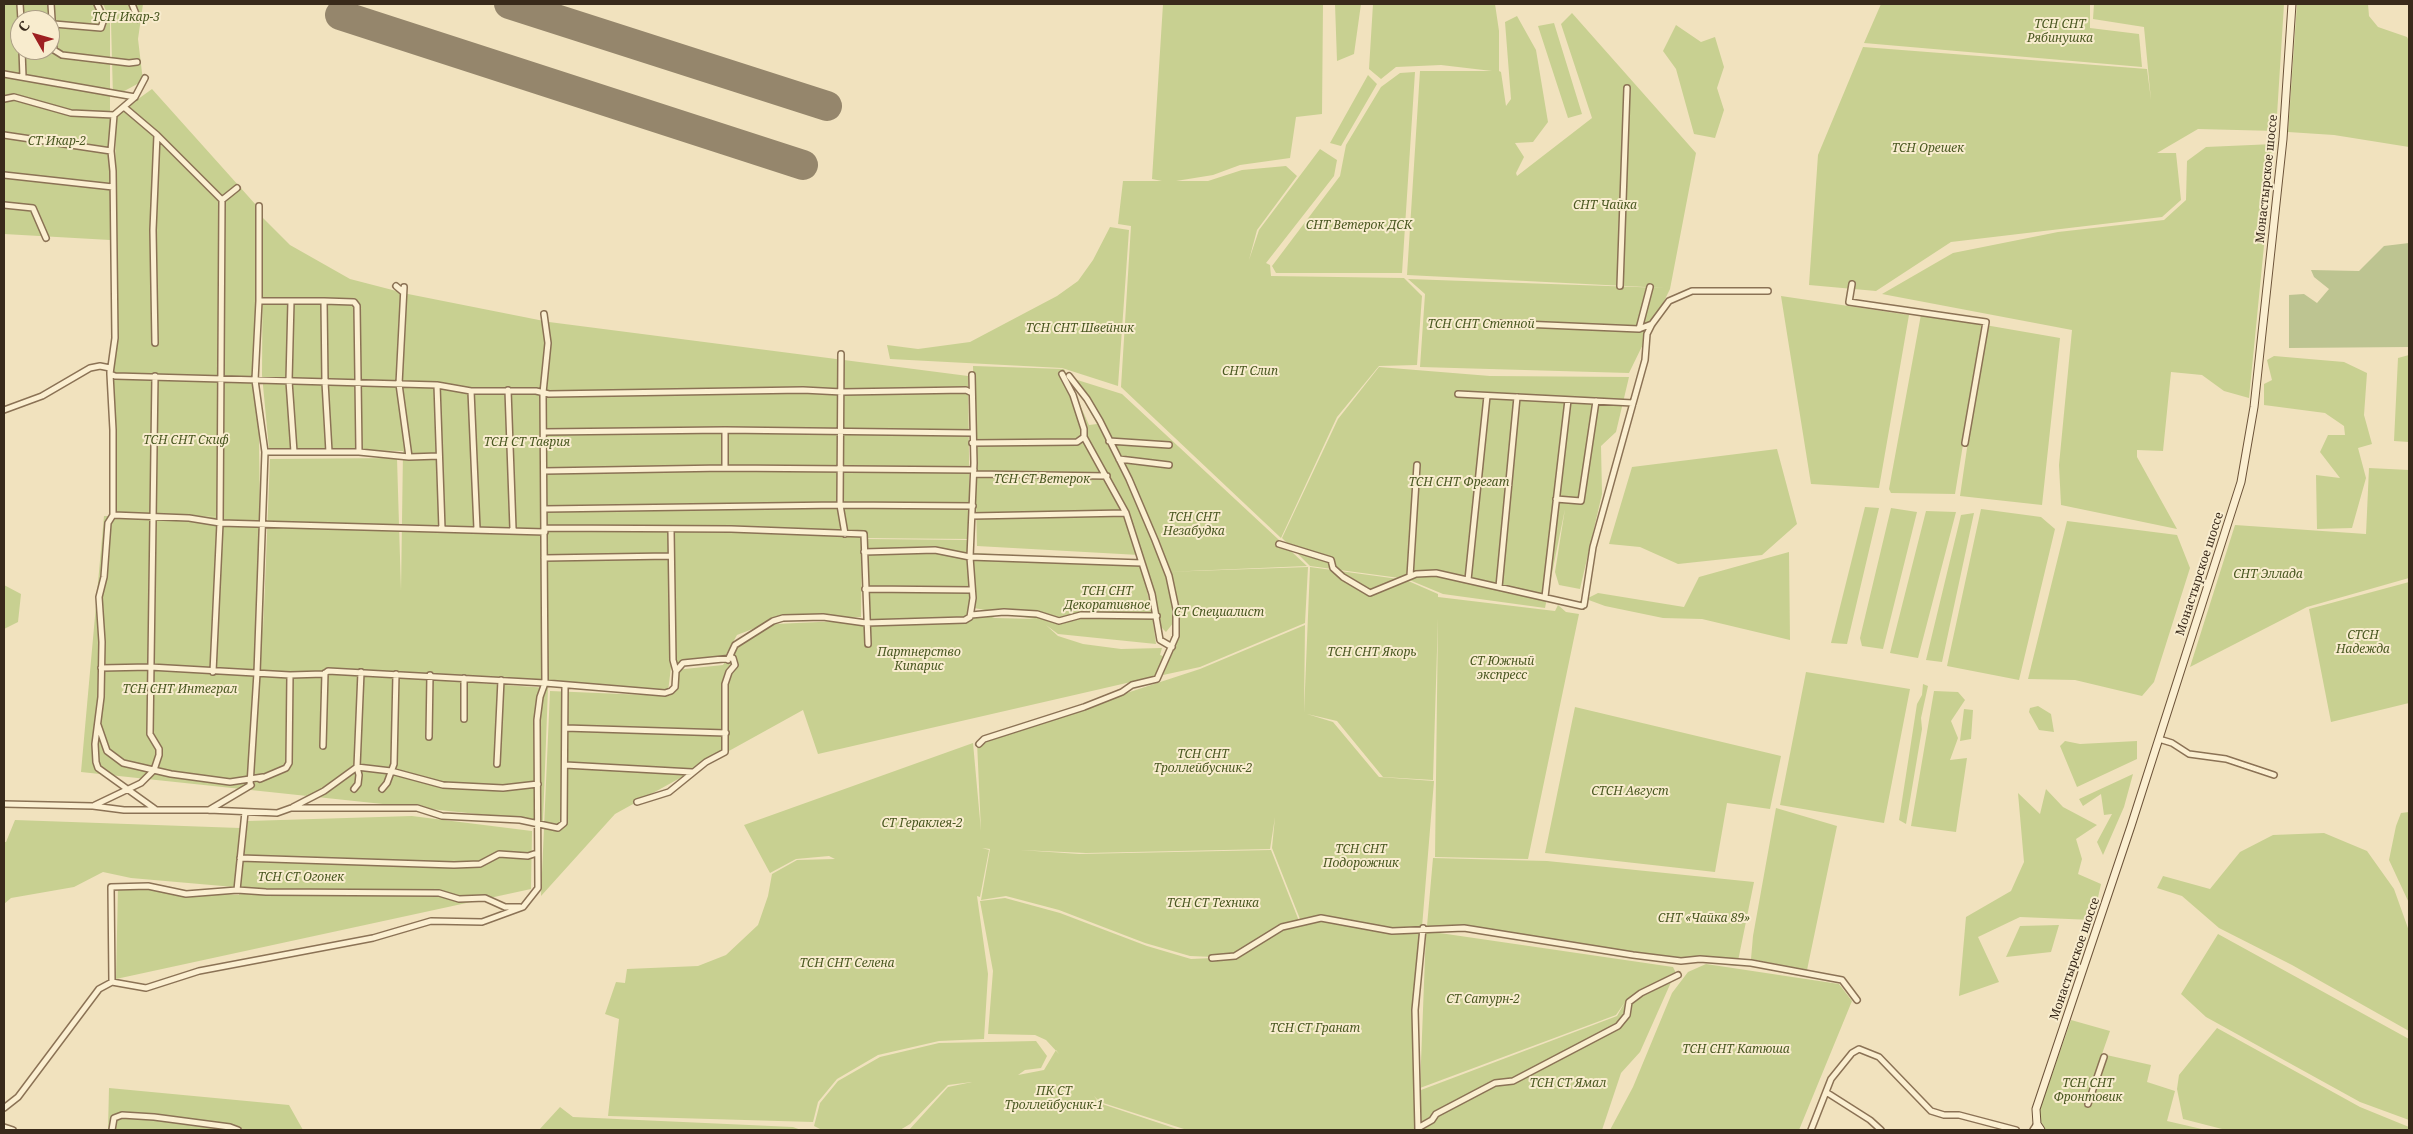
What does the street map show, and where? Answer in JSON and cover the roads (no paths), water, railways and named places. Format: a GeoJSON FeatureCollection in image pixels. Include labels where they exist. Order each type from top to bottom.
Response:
{"type":"FeatureCollection","features":[{"type":"Feature","properties":{"kind":"main road","name":"Монастырское шоссе"},"geometry":{"type":"LineString","coordinates":[[2037,1128],[2036,1108],[2159,739],[2241,482],[2254,407],[2282,147],[2292,4]]}},
{"type":"Feature","properties":{"kind":"street"},"geometry":{"type":"LineString","coordinates":[[60,25],[101,28],[104,19],[97,4]]}},
{"type":"Feature","properties":{"kind":"street"},"geometry":{"type":"LineString","coordinates":[[132,4],[138,19]]}},
{"type":"Feature","properties":{"kind":"street"},"geometry":{"type":"LineString","coordinates":[[60,54],[129,63],[137,62]]}},
{"type":"Feature","properties":{"kind":"street"},"geometry":{"type":"LineString","coordinates":[[22,60],[23,77]]}},
{"type":"Feature","properties":{"kind":"street"},"geometry":{"type":"LineString","coordinates":[[4,74],[135,96]]}},
{"type":"Feature","properties":{"kind":"street"},"geometry":{"type":"LineString","coordinates":[[110,374],[115,338],[111,151],[114,116],[135,96],[145,78]]}},
{"type":"Feature","properties":{"kind":"street"},"geometry":{"type":"LineString","coordinates":[[1620,286],[1627,88]]}},
{"type":"Feature","properties":{"kind":"street"},"geometry":{"type":"LineString","coordinates":[[4,99],[14,97],[70,112],[114,116]]}},
{"type":"Feature","properties":{"kind":"street"},"geometry":{"type":"LineString","coordinates":[[124,107],[157,135],[222,200],[220,523],[212,672]]}},
{"type":"Feature","properties":{"kind":"street"},"geometry":{"type":"LineString","coordinates":[[4,135],[111,151]]}},
{"type":"Feature","properties":{"kind":"street"},"geometry":{"type":"LineString","coordinates":[[154,343],[153,230],[157,135]]}},
{"type":"Feature","properties":{"kind":"street"},"geometry":{"type":"LineString","coordinates":[[4,175],[113,187]]}},
{"type":"Feature","properties":{"kind":"street"},"geometry":{"type":"LineString","coordinates":[[222,200],[238,188]]}},
{"type":"Feature","properties":{"kind":"street"},"geometry":{"type":"LineString","coordinates":[[4,205],[33,208],[46,238]]}},
{"type":"Feature","properties":{"kind":"street"},"geometry":{"type":"LineString","coordinates":[[250,782],[258,673],[265,452],[255,380],[259,301],[260,206]]}},
{"type":"Feature","properties":{"kind":"street"},"geometry":{"type":"LineString","coordinates":[[1852,284],[1849,302],[1986,322],[1965,443]]}},
{"type":"Feature","properties":{"kind":"street"},"geometry":{"type":"LineString","coordinates":[[396,286],[403,289],[404,313],[400,384],[409,457]]}},
{"type":"Feature","properties":{"kind":"street"},"geometry":{"type":"LineString","coordinates":[[1639,329],[1650,287]]}},
{"type":"Feature","properties":{"kind":"street"},"geometry":{"type":"LineString","coordinates":[[1279,544],[1331,560],[1333,568],[1343,577],[1370,594],[1416,574],[1436,573],[1583,605],[1593,547],[1645,360],[1647,334],[1652,324],[1669,301],[1692,291],[1768,291]]}},
{"type":"Feature","properties":{"kind":"street"},"geometry":{"type":"LineString","coordinates":[[259,301],[354,302],[357,306],[359,452]]}},
{"type":"Feature","properties":{"kind":"street"},"geometry":{"type":"LineString","coordinates":[[291,301],[289,381],[294,452]]}},
{"type":"Feature","properties":{"kind":"street"},"geometry":{"type":"LineString","coordinates":[[324,301],[325,382],[329,452]]}},
{"type":"Feature","properties":{"kind":"street"},"geometry":{"type":"LineString","coordinates":[[4,1108],[18,1097],[99,989],[112,982],[146,988],[199,971],[373,938],[431,921],[482,922],[523,907],[538,888],[540,869],[537,853],[540,841],[537,720],[540,697],[545,683],[543,394],[548,348],[544,314]]}},
{"type":"Feature","properties":{"kind":"street"},"geometry":{"type":"LineString","coordinates":[[1499,323],[1639,329],[1652,324]]}},
{"type":"Feature","properties":{"kind":"street"},"geometry":{"type":"LineString","coordinates":[[841,354],[840,505],[845,534]]}},
{"type":"Feature","properties":{"kind":"street"},"geometry":{"type":"LineString","coordinates":[[4,410],[42,396],[90,368],[100,366],[110,368],[113,430],[112,515],[108,522],[104,577],[99,597],[101,668],[94,744],[96,762],[103,772],[155,809]]}},
{"type":"Feature","properties":{"kind":"street"},"geometry":{"type":"LineString","coordinates":[[110,374],[222,380],[437,385],[471,390],[536,391],[543,394],[803,390],[842,392],[966,390],[972,393]]}},
{"type":"Feature","properties":{"kind":"street"},"geometry":{"type":"LineString","coordinates":[[1062,374],[1073,395],[1084,429],[1084,437],[1126,513],[1142,563],[1156,616],[1160,640],[1172,647]]}},
{"type":"Feature","properties":{"kind":"street"},"geometry":{"type":"LineString","coordinates":[[971,615],[970,557],[974,472],[972,375]]}},
{"type":"Feature","properties":{"kind":"street"},"geometry":{"type":"LineString","coordinates":[[93,806],[128,791],[141,783],[154,770],[159,749],[150,734],[155,376]]}},
{"type":"Feature","properties":{"kind":"street"},"geometry":{"type":"LineString","coordinates":[[979,744],[984,739],[1084,707],[1122,692],[1132,685],[1157,678],[1176,636],[1177,622],[1169,576],[1119,459],[1088,399],[1069,376]]}},
{"type":"Feature","properties":{"kind":"street"},"geometry":{"type":"LineString","coordinates":[[437,385],[442,529]]}},
{"type":"Feature","properties":{"kind":"street"},"geometry":{"type":"LineString","coordinates":[[471,390],[477,529]]}},
{"type":"Feature","properties":{"kind":"street"},"geometry":{"type":"LineString","coordinates":[[508,390],[513,530]]}},
{"type":"Feature","properties":{"kind":"street"},"geometry":{"type":"LineString","coordinates":[[1458,394],[1633,403]]}},
{"type":"Feature","properties":{"kind":"street"},"geometry":{"type":"LineString","coordinates":[[1468,580],[1487,396]]}},
{"type":"Feature","properties":{"kind":"street"},"geometry":{"type":"LineString","coordinates":[[1499,587],[1517,397]]}},
{"type":"Feature","properties":{"kind":"street"},"geometry":{"type":"LineString","coordinates":[[1545,597],[1568,400]]}},
{"type":"Feature","properties":{"kind":"street"},"geometry":{"type":"LineString","coordinates":[[1556,499],[1581,502],[1596,401]]}},
{"type":"Feature","properties":{"kind":"street"},"geometry":{"type":"LineString","coordinates":[[544,432],[726,430],[973,433]]}},
{"type":"Feature","properties":{"kind":"street"},"geometry":{"type":"LineString","coordinates":[[726,430],[726,468]]}},
{"type":"Feature","properties":{"kind":"street"},"geometry":{"type":"LineString","coordinates":[[972,443],[1077,442],[1084,437]]}},
{"type":"Feature","properties":{"kind":"street"},"geometry":{"type":"LineString","coordinates":[[1109,442],[1169,445]]}},
{"type":"Feature","properties":{"kind":"street"},"geometry":{"type":"LineString","coordinates":[[265,452],[359,452],[409,457],[440,456]]}},
{"type":"Feature","properties":{"kind":"street"},"geometry":{"type":"LineString","coordinates":[[1119,459],[1169,465]]}},
{"type":"Feature","properties":{"kind":"street"},"geometry":{"type":"LineString","coordinates":[[1410,576],[1417,465]]}},
{"type":"Feature","properties":{"kind":"street"},"geometry":{"type":"LineString","coordinates":[[544,471],[726,468],[841,469],[1107,476]]}},
{"type":"Feature","properties":{"kind":"street"},"geometry":{"type":"LineString","coordinates":[[544,509],[840,505],[973,506]]}},
{"type":"Feature","properties":{"kind":"street"},"geometry":{"type":"LineString","coordinates":[[972,516],[1126,513]]}},
{"type":"Feature","properties":{"kind":"street"},"geometry":{"type":"LineString","coordinates":[[112,515],[189,518],[220,523],[442,529],[731,529],[864,534],[864,589],[868,644]]}},
{"type":"Feature","properties":{"kind":"street"},"geometry":{"type":"LineString","coordinates":[[101,668],[150,667],[290,675],[325,673],[328,671],[361,672],[668,692],[675,687],[676,671],[673,660],[671,530]]}},
{"type":"Feature","properties":{"kind":"street"},"geometry":{"type":"LineString","coordinates":[[864,552],[935,550],[970,557],[1142,563]]}},
{"type":"Feature","properties":{"kind":"street"},"geometry":{"type":"LineString","coordinates":[[544,558],[670,556]]}},
{"type":"Feature","properties":{"kind":"street"},"geometry":{"type":"LineString","coordinates":[[864,589],[972,590]]}},
{"type":"Feature","properties":{"kind":"street"},"geometry":{"type":"LineString","coordinates":[[728,660],[735,645],[773,621],[783,618],[823,617],[866,622],[965,620],[971,615],[1004,612],[1037,614],[1059,621],[1081,615],[1156,616]]}},
{"type":"Feature","properties":{"kind":"street"},"geometry":{"type":"LineString","coordinates":[[637,802],[669,792],[693,772],[725,752],[725,684],[729,672],[736,663],[732,658],[728,660],[683,663],[676,671]]}},
{"type":"Feature","properties":{"kind":"street"},"geometry":{"type":"LineString","coordinates":[[354,789],[358,784],[361,672]]}},
{"type":"Feature","properties":{"kind":"street"},"geometry":{"type":"LineString","coordinates":[[324,746],[325,673]]}},
{"type":"Feature","properties":{"kind":"street"},"geometry":{"type":"LineString","coordinates":[[382,789],[388,783],[394,764],[396,674]]}},
{"type":"Feature","properties":{"kind":"street"},"geometry":{"type":"LineString","coordinates":[[209,810],[250,782],[286,768],[290,763],[290,675]]}},
{"type":"Feature","properties":{"kind":"street"},"geometry":{"type":"LineString","coordinates":[[429,737],[430,676]]}},
{"type":"Feature","properties":{"kind":"street"},"geometry":{"type":"LineString","coordinates":[[464,678],[464,719]]}},
{"type":"Feature","properties":{"kind":"street"},"geometry":{"type":"LineString","coordinates":[[498,764],[501,680]]}},
{"type":"Feature","properties":{"kind":"street"},"geometry":{"type":"LineString","coordinates":[[291,808],[417,808],[442,816],[520,820],[558,828],[563,824],[565,686]]}},
{"type":"Feature","properties":{"kind":"street"},"geometry":{"type":"LineString","coordinates":[[97,722],[103,742],[114,758],[123,762],[171,774],[230,782],[250,782]]}},
{"type":"Feature","properties":{"kind":"street"},"geometry":{"type":"LineString","coordinates":[[565,728],[726,733]]}},
{"type":"Feature","properties":{"kind":"street"},"geometry":{"type":"LineString","coordinates":[[2159,739],[2172,743],[2188,754],[2226,759],[2274,776]]}},
{"type":"Feature","properties":{"kind":"street"},"geometry":{"type":"LineString","coordinates":[[565,765],[693,772]]}},
{"type":"Feature","properties":{"kind":"street"},"geometry":{"type":"LineString","coordinates":[[4,804],[93,806],[124,810],[209,810],[277,813],[324,791],[357,767],[391,772],[443,785],[503,788],[538,784]]}},
{"type":"Feature","properties":{"kind":"street"},"geometry":{"type":"LineString","coordinates":[[237,890],[245,812]]}},
{"type":"Feature","properties":{"kind":"street"},"geometry":{"type":"LineString","coordinates":[[240,858],[454,865],[480,864],[499,854],[528,856],[537,853]]}},
{"type":"Feature","properties":{"kind":"street"},"geometry":{"type":"LineString","coordinates":[[112,982],[112,887],[148,886],[186,894],[237,890],[266,892],[439,893],[459,899],[485,898],[505,907],[523,907]]}},
{"type":"Feature","properties":{"kind":"street"},"geometry":{"type":"LineString","coordinates":[[1212,958],[1235,956],[1282,927],[1321,918],[1392,931],[1423,928],[1464,928],[1682,961],[1700,959],[1751,963],[1842,980],[1857,1000]]}},
{"type":"Feature","properties":{"kind":"street"},"geometry":{"type":"LineString","coordinates":[[1418,1129],[1415,1010],[1423,928]]}},
{"type":"Feature","properties":{"kind":"street"},"geometry":{"type":"LineString","coordinates":[[1418,1129],[1432,1120],[1436,1114],[1495,1083],[1513,1081],[1618,1026],[1627,1015],[1629,1002],[1641,993],[1678,975]]}},
{"type":"Feature","properties":{"kind":"street"},"geometry":{"type":"LineString","coordinates":[[1811,1130],[1826,1092],[1839,1067],[1852,1052],[1859,1049],[1879,1056],[1931,1111],[1944,1115],[1959,1115],[2002,1129],[2016,1130]]}},
{"type":"Feature","properties":{"kind":"street"},"geometry":{"type":"LineString","coordinates":[[2088,1104],[2104,1057]]}},
{"type":"Feature","properties":{"kind":"street"},"geometry":{"type":"LineString","coordinates":[[1826,1092],[1870,1120],[1880,1130]]}},
{"type":"Feature","properties":{"kind":"street"},"geometry":{"type":"LineString","coordinates":[[112,1130],[114,1118],[122,1115],[230,1127],[238,1130]]}},
{"type":"Feature","properties":{"kind":"street"},"geometry":{"type":"LineString","coordinates":[[4,1127],[13,1130]]}},
{"type":"Feature","properties":{"kind":"park label","name":"ТСН Икар-3"},"geometry":{"type":"Point","coordinates":[126,18]}},
{"type":"Feature","properties":{"kind":"park label","name":"ТСН СНТ Рябинушка"},"geometry":{"type":"Point","coordinates":[2060,32]}},
{"type":"Feature","properties":{"kind":"park label","name":"СТ Икар-2"},"geometry":{"type":"Point","coordinates":[57,142]}},
{"type":"Feature","properties":{"kind":"park label","name":"ТСН Орешек"},"geometry":{"type":"Point","coordinates":[1928,149]}},
{"type":"Feature","properties":{"kind":"park label","name":"СНТ Чайка"},"geometry":{"type":"Point","coordinates":[1605,206]}},
{"type":"Feature","properties":{"kind":"park label","name":"СНТ Ветерок ДСК"},"geometry":{"type":"Point","coordinates":[1359,226]}},
{"type":"Feature","properties":{"kind":"park label","name":"ТСН СНТ Степной"},"geometry":{"type":"Point","coordinates":[1481,325]}},
{"type":"Feature","properties":{"kind":"park label","name":"ТСН СНТ Швейник"},"geometry":{"type":"Point","coordinates":[1080,329]}},
{"type":"Feature","properties":{"kind":"park label","name":"СНТ Слип"},"geometry":{"type":"Point","coordinates":[1250,372]}},
{"type":"Feature","properties":{"kind":"park label","name":"ТСН СНТ Скиф"},"geometry":{"type":"Point","coordinates":[186,441]}},
{"type":"Feature","properties":{"kind":"park label","name":"ТСН СТ Таврия"},"geometry":{"type":"Point","coordinates":[527,443]}},
{"type":"Feature","properties":{"kind":"park label","name":"ТСН СТ Ветерок"},"geometry":{"type":"Point","coordinates":[1042,480]}},
{"type":"Feature","properties":{"kind":"park label","name":"ТСН СНТ Фрегат"},"geometry":{"type":"Point","coordinates":[1459,483]}},
{"type":"Feature","properties":{"kind":"park label","name":"ТСН СНТ Незабудка"},"geometry":{"type":"Point","coordinates":[1194,525]}},
{"type":"Feature","properties":{"kind":"park label","name":"СНТ Эллада"},"geometry":{"type":"Point","coordinates":[2268,575]}},
{"type":"Feature","properties":{"kind":"park label","name":"ТСН СНТ Декоративное"},"geometry":{"type":"Point","coordinates":[1107,599]}},
{"type":"Feature","properties":{"kind":"park label","name":"СТ Специалист"},"geometry":{"type":"Point","coordinates":[1219,613]}},
{"type":"Feature","properties":{"kind":"park label","name":"СТСН Надежда"},"geometry":{"type":"Point","coordinates":[2363,643]}},
{"type":"Feature","properties":{"kind":"park label","name":"ТСН СНТ Якорь"},"geometry":{"type":"Point","coordinates":[1372,653]}},
{"type":"Feature","properties":{"kind":"park label","name":"Партнерство Кипарис"},"geometry":{"type":"Point","coordinates":[919,660]}},
{"type":"Feature","properties":{"kind":"park label","name":"СТ Южный экспресс"},"geometry":{"type":"Point","coordinates":[1502,669]}},
{"type":"Feature","properties":{"kind":"park label","name":"ТСН СНТ Интеграл"},"geometry":{"type":"Point","coordinates":[180,690]}},
{"type":"Feature","properties":{"kind":"park label","name":"ТСН СНТ Троллейбусник-2"},"geometry":{"type":"Point","coordinates":[1203,762]}},
{"type":"Feature","properties":{"kind":"park label","name":"СТСН Август"},"geometry":{"type":"Point","coordinates":[1630,792]}},
{"type":"Feature","properties":{"kind":"park label","name":"СТ Гераклея-2"},"geometry":{"type":"Point","coordinates":[922,824]}},
{"type":"Feature","properties":{"kind":"park label","name":"ТСН СНТ Подорожник"},"geometry":{"type":"Point","coordinates":[1361,857]}},
{"type":"Feature","properties":{"kind":"park label","name":"ТСН СТ Огонек"},"geometry":{"type":"Point","coordinates":[301,878]}},
{"type":"Feature","properties":{"kind":"park label","name":"ТСН СТ Техника"},"geometry":{"type":"Point","coordinates":[1213,904]}},
{"type":"Feature","properties":{"kind":"park label","name":"СНТ «Чайка 89»"},"geometry":{"type":"Point","coordinates":[1704,919]}},
{"type":"Feature","properties":{"kind":"park label","name":"ТСН СНТ Селена"},"geometry":{"type":"Point","coordinates":[847,964]}},
{"type":"Feature","properties":{"kind":"park label","name":"СТ Сатурн-2"},"geometry":{"type":"Point","coordinates":[1483,1000]}},
{"type":"Feature","properties":{"kind":"park label","name":"ТСН СТ Гранат"},"geometry":{"type":"Point","coordinates":[1315,1029]}},
{"type":"Feature","properties":{"kind":"park label","name":"ТСН СНТ Катюша"},"geometry":{"type":"Point","coordinates":[1736,1050]}},
{"type":"Feature","properties":{"kind":"park label","name":"ТСН СТ Ямал"},"geometry":{"type":"Point","coordinates":[1568,1084]}},
{"type":"Feature","properties":{"kind":"park label","name":"ТСН СНТ Фронтовик"},"geometry":{"type":"Point","coordinates":[2088,1091]}},
{"type":"Feature","properties":{"kind":"park label","name":"ПК СТ Троллейбусник-1"},"geometry":{"type":"Point","coordinates":[1054,1099]}}]}
